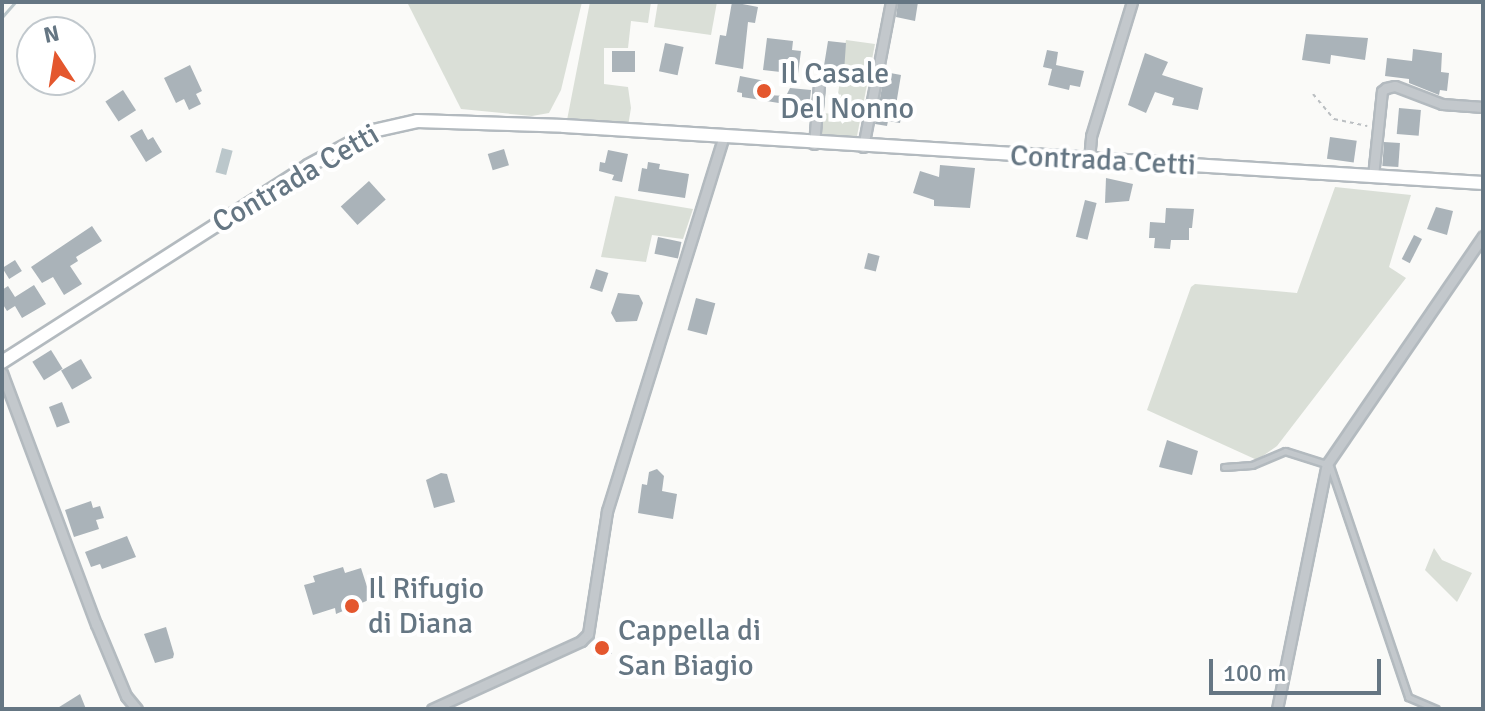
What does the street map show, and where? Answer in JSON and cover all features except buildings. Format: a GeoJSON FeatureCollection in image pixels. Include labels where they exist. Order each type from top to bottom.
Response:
{"type":"FeatureCollection","features":[{"type":"Feature","properties":{"kind":"main road","name":"Contrada Cetti"},"geometry":{"type":"LineString","coordinates":[[2,362],[291,176],[353,140],[389,126],[417,121],[1483,183]]}},
{"type":"Feature","properties":{"kind":"street"},"geometry":{"type":"LineString","coordinates":[[863,147],[891,2]]}},
{"type":"Feature","properties":{"kind":"street"},"geometry":{"type":"LineString","coordinates":[[1089,160],[1091,136],[1132,2]]}},
{"type":"Feature","properties":{"kind":"street"},"geometry":{"type":"LineString","coordinates":[[814,144],[819,85]]}},
{"type":"Feature","properties":{"kind":"street"},"geometry":{"type":"LineString","coordinates":[[1373,176],[1382,91],[1386,88],[1395,86],[1442,104],[1483,107]]}},
{"type":"Feature","properties":{"kind":"street"},"geometry":{"type":"LineString","coordinates":[[432,709],[581,641],[588,634],[607,511],[723,138]]}},
{"type":"Feature","properties":{"kind":"street"},"geometry":{"type":"LineString","coordinates":[[1277,709],[1328,464],[1483,236]]}},
{"type":"Feature","properties":{"kind":"street"},"geometry":{"type":"LineString","coordinates":[[2,373],[126,705],[137,709]]}},
{"type":"Feature","properties":{"kind":"lane"},"geometry":{"type":"LineString","coordinates":[[1224,467],[1252,465],[1285,451],[1328,464],[1408,697],[1436,709]]}},
{"type":"Feature","properties":{"kind":"path"},"geometry":{"type":"LineString","coordinates":[[1313,94],[1327,114],[1334,119],[1366,125],[1377,140]]}},
{"type":"Feature","properties":{"kind":"shaded area"},"geometry":{"type":"Polygon","coordinates":[[[407,2],[582,2],[561,90],[549,113],[532,116],[461,109],[407,2]]]}},
{"type":"Feature","properties":{"kind":"shaded area"},"geometry":{"type":"Polygon","coordinates":[[[590,2],[651,2],[648,23],[631,21],[628,48],[604,48],[604,84],[628,87],[631,108],[628,126],[567,120],[590,2]]]}},
{"type":"Feature","properties":{"kind":"shaded area"},"geometry":{"type":"Polygon","coordinates":[[[658,2],[717,2],[711,35],[654,27],[658,2]]]}},
{"type":"Feature","properties":{"kind":"shaded area"},"geometry":{"type":"Polygon","coordinates":[[[846,40],[875,44],[856,141],[818,139],[822,113],[835,114],[846,40]]]}},
{"type":"Feature","properties":{"kind":"shaded area"},"geometry":{"type":"Polygon","coordinates":[[[222,148],[233,151],[226,175],[216,172],[222,148]]]}},
{"type":"Feature","properties":{"kind":"shaded area"},"geometry":{"type":"Polygon","coordinates":[[[1335,187],[1411,195],[1389,267],[1406,278],[1277,446],[1257,460],[1147,410],[1191,287],[1195,284],[1297,293],[1335,187]]]}},
{"type":"Feature","properties":{"kind":"shaded area"},"geometry":{"type":"Polygon","coordinates":[[[615,196],[693,209],[683,239],[652,235],[646,262],[601,257],[615,196]]]}},
{"type":"Feature","properties":{"kind":"shaded area"},"geometry":{"type":"Polygon","coordinates":[[[1434,548],[1442,560],[1472,573],[1457,602],[1425,570],[1434,548]]]}},
{"type":"Feature","properties":{"kind":"waterway"},"geometry":{"type":"LineString","coordinates":[[2,17],[15,2]]}},
{"type":"Feature","properties":{"kind":"place","name":"Il Casale Del Nonno"},"geometry":{"type":"Point","coordinates":[764,91]}},
{"type":"Feature","properties":{"kind":"place","name":"Il Rifugio di Diana"},"geometry":{"type":"Point","coordinates":[352,606]}},
{"type":"Feature","properties":{"kind":"place","name":"Cappella di San Biagio"},"geometry":{"type":"Point","coordinates":[602,648]}}]}
